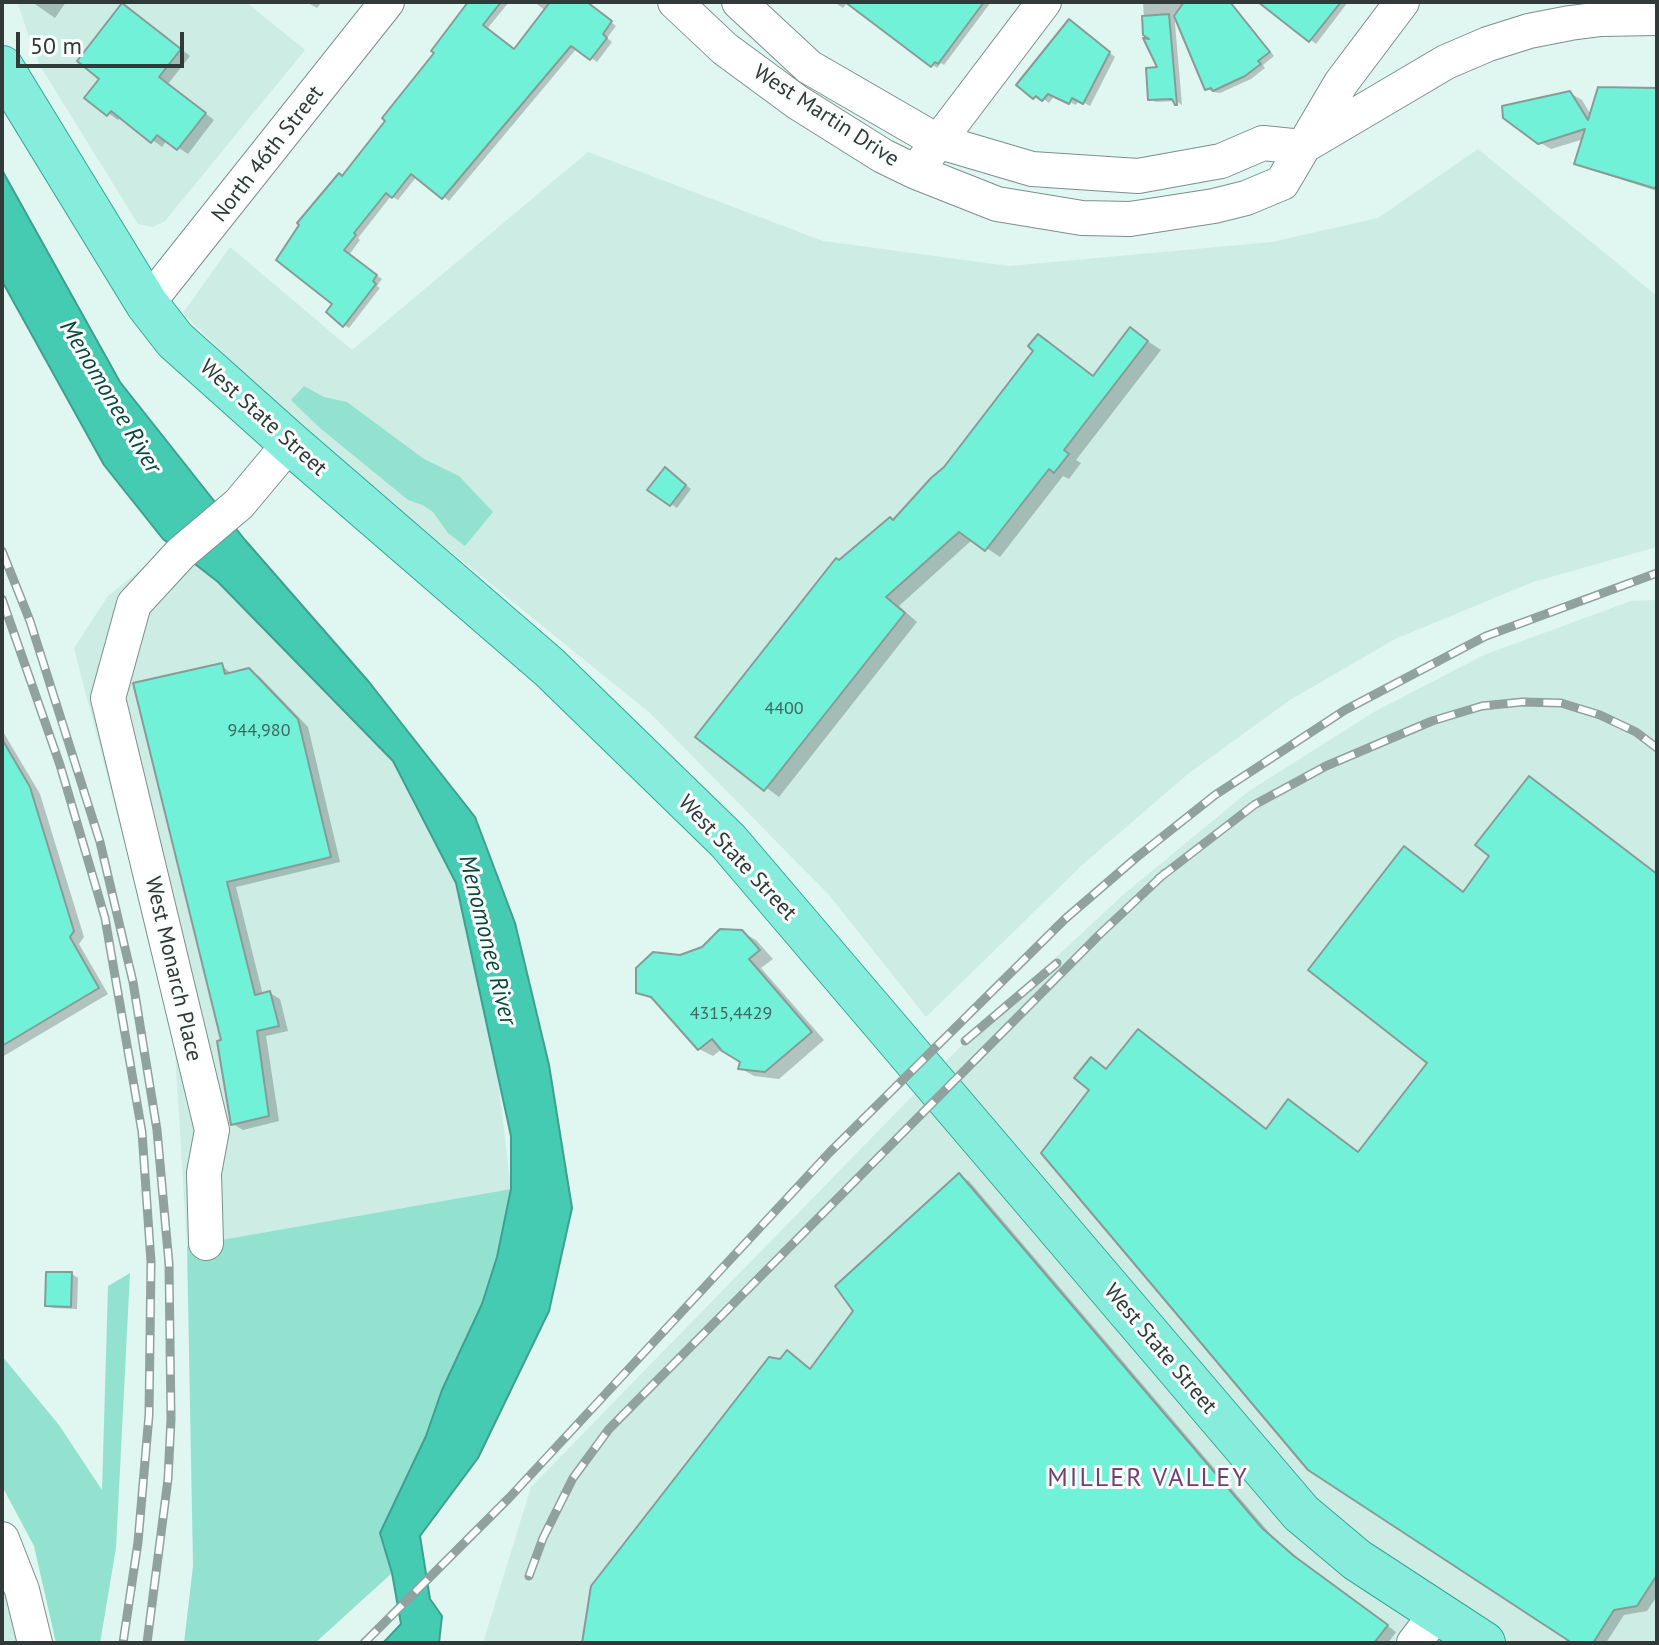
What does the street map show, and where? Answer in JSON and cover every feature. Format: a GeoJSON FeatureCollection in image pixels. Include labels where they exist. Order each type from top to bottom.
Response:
{"type":"FeatureCollection","features":[{"type":"Feature","properties":{"kind":"main road","name":"West State Street"},"geometry":{"type":"LineString","coordinates":[[2,67],[147,304],[175,340],[549,667],[728,841],[1301,1513],[1357,1560],[1426,1628],[1484,1643]]}},
{"type":"Feature","properties":{"kind":"street","name":"North 46th Street"},"geometry":{"type":"LineString","coordinates":[[147,304],[387,2]]}},
{"type":"Feature","properties":{"kind":"street","name":"West Martin Drive"},"geometry":{"type":"LineString","coordinates":[[675,2],[725,49],[797,102],[883,156],[997,204],[1082,218],[1130,219],[1214,206],[1246,198],[1282,183],[1302,147],[1263,143],[1221,161],[1138,176],[1032,169],[937,141],[809,67],[739,2]]}},
{"type":"Feature","properties":{"kind":"street"},"geometry":{"type":"LineString","coordinates":[[916,172],[1044,2]]}},
{"type":"Feature","properties":{"kind":"street"},"geometry":{"type":"LineString","coordinates":[[1302,147],[1341,83],[1402,2]]}},
{"type":"Feature","properties":{"kind":"street"},"geometry":{"type":"LineString","coordinates":[[1302,147],[1446,62],[1488,44],[1529,31],[1570,23],[1657,18]]}},
{"type":"Feature","properties":{"kind":"street","name":"West Monarch Place"},"geometry":{"type":"LineString","coordinates":[[206,1243],[204,1173],[212,1130],[108,698],[134,604],[181,553],[239,504],[290,443]]}},
{"type":"Feature","properties":{"kind":"street"},"geometry":{"type":"LineString","coordinates":[[2,1539],[22,1590],[35,1643]]}},
{"type":"Feature","properties":{"kind":"shaded area"},"geometry":{"type":"Polygon","coordinates":[[[17,2],[246,2],[305,50],[165,221],[153,227],[138,224],[39,64],[17,2]]]}},
{"type":"Feature","properties":{"kind":"shaded area"},"geometry":{"type":"Polygon","coordinates":[[[1478,149],[1657,296],[1657,547],[1533,582],[1395,639],[1290,700],[1189,773],[1081,866],[926,1017],[830,896],[650,713],[298,428],[183,313],[230,247],[352,350],[588,152],[823,241],[1009,266],[1272,242],[1378,218],[1478,149]]]}},
{"type":"Feature","properties":{"kind":"shaded area"},"geometry":{"type":"Polygon","coordinates":[[[304,386],[324,397],[347,402],[424,459],[459,476],[493,512],[465,546],[448,533],[433,512],[408,500],[320,428],[291,400],[304,386]]]}},
{"type":"Feature","properties":{"kind":"shaded area"},"geometry":{"type":"Polygon","coordinates":[[[177,540],[393,761],[456,883],[498,1079],[511,1189],[187,1246],[174,1034],[74,648],[108,596],[177,540]]]}},
{"type":"Feature","properties":{"kind":"shaded area"},"geometry":{"type":"Polygon","coordinates":[[[1657,600],[1657,1643],[483,1643],[531,1487],[965,1042],[1124,894],[1249,791],[1374,712],[1484,655],[1631,601],[1657,600]]]}},
{"type":"Feature","properties":{"kind":"shaded area"},"geometry":{"type":"Polygon","coordinates":[[[511,1189],[497,1257],[482,1304],[442,1390],[426,1436],[380,1533],[392,1573],[315,1643],[184,1643],[193,1566],[187,1246],[511,1189]]]}},
{"type":"Feature","properties":{"kind":"shaded area"},"geometry":{"type":"Polygon","coordinates":[[[130,1273],[116,1548],[100,1643],[56,1643],[34,1546],[2,1486],[2,1356],[59,1425],[102,1490],[108,1286],[130,1273]]]}},
{"type":"Feature","properties":{"kind":"shaded area"},"geometry":{"type":"Polygon","coordinates":[[[2,1578],[20,1643],[2,1643],[2,1578]]]}},
{"type":"Feature","properties":{"kind":"water","name":"Menomonee River"},"geometry":{"type":"Polygon","coordinates":[[[2,170],[120,382],[245,540],[369,682],[475,817],[515,923],[549,1065],[572,1208],[549,1311],[478,1458],[420,1536],[430,1599],[442,1616],[439,1643],[383,1643],[401,1624],[392,1573],[380,1533],[426,1436],[442,1390],[482,1304],[497,1257],[511,1189],[511,1136],[456,883],[393,761],[218,582],[163,539],[104,465],[2,281],[2,170]]]}},
{"type":"Feature","properties":{"kind":"building"},"geometry":{"type":"Polygon","coordinates":[[[468,2],[501,2],[483,25],[514,49],[550,2],[587,2],[612,21],[603,34],[607,38],[590,60],[571,46],[442,199],[411,174],[392,198],[386,193],[344,250],[377,275],[373,281],[376,284],[343,327],[326,312],[332,304],[276,260],[299,225],[297,223],[339,173],[342,176],[385,121],[382,118],[434,53],[431,51],[468,2]]]}},
{"type":"Feature","properties":{"kind":"building"},"geometry":{"type":"Polygon","coordinates":[[[845,2],[984,2],[938,64],[935,62],[931,67],[845,2]]]}},
{"type":"Feature","properties":{"kind":"building"},"geometry":{"type":"Polygon","coordinates":[[[1184,2],[1230,2],[1270,52],[1258,61],[1261,64],[1245,76],[1213,91],[1211,88],[1205,90],[1174,16],[1184,2]]]}},
{"type":"Feature","properties":{"kind":"building"},"geometry":{"type":"Polygon","coordinates":[[[1258,2],[1341,2],[1309,42],[1258,2]]]}},
{"type":"Feature","properties":{"kind":"building"},"geometry":{"type":"Polygon","coordinates":[[[122,3],[181,49],[159,77],[206,113],[177,150],[157,135],[151,143],[111,111],[107,116],[84,98],[99,79],[77,61],[122,3]]]}},
{"type":"Feature","properties":{"kind":"building"},"geometry":{"type":"Polygon","coordinates":[[[1169,14],[1177,105],[1172,99],[1148,100],[1146,68],[1157,67],[1143,38],[1149,39],[1143,35],[1142,16],[1169,14]]]}},
{"type":"Feature","properties":{"kind":"building"},"geometry":{"type":"Polygon","coordinates":[[[1069,19],[1110,52],[1083,104],[1072,98],[1069,104],[1048,94],[1042,101],[1036,96],[1033,99],[1016,85],[1069,19]]]}},
{"type":"Feature","properties":{"kind":"building"},"geometry":{"type":"Polygon","coordinates":[[[1598,87],[1657,88],[1657,189],[1574,164],[1585,129],[1538,144],[1503,118],[1502,106],[1570,91],[1588,120],[1598,87]]]}},
{"type":"Feature","properties":{"kind":"building"},"geometry":{"type":"Polygon","coordinates":[[[1130,327],[1148,341],[1064,450],[1069,454],[1054,473],[1049,469],[985,551],[959,532],[886,597],[905,613],[764,791],[695,737],[836,558],[839,560],[890,517],[893,520],[944,467],[1033,351],[1028,346],[1038,334],[1093,376],[1130,327]]]}},
{"type":"Feature","properties":{"kind":"building"},"geometry":{"type":"Polygon","coordinates":[[[665,467],[686,485],[670,506],[647,490],[665,467]]]}},
{"type":"Feature","properties":{"kind":"building"},"geometry":{"type":"Polygon","coordinates":[[[222,663],[225,674],[249,668],[298,719],[331,857],[227,882],[255,995],[270,991],[279,1026],[257,1031],[269,1116],[231,1125],[217,1041],[221,1040],[133,683],[222,663]]]}},
{"type":"Feature","properties":{"kind":"building"},"geometry":{"type":"Polygon","coordinates":[[[2,739],[30,787],[74,931],[70,937],[99,988],[2,1046],[2,739]]]}},
{"type":"Feature","properties":{"kind":"building"},"geometry":{"type":"Polygon","coordinates":[[[1529,776],[1657,874],[1657,1575],[1637,1606],[1614,1610],[1593,1643],[1572,1643],[1308,1470],[1041,1153],[1089,1090],[1074,1078],[1091,1057],[1106,1069],[1138,1029],[1266,1129],[1288,1099],[1358,1152],[1427,1063],[1308,970],[1404,846],[1463,892],[1489,856],[1475,845],[1529,776]]]}},
{"type":"Feature","properties":{"kind":"building"},"geometry":{"type":"Polygon","coordinates":[[[720,929],[742,930],[760,950],[749,959],[812,1032],[765,1072],[738,1069],[740,1062],[722,1051],[712,1039],[698,1050],[651,997],[636,993],[636,968],[653,952],[680,955],[702,947],[720,929]]]}},
{"type":"Feature","properties":{"kind":"building"},"geometry":{"type":"Polygon","coordinates":[[[959,1173],[1262,1528],[1294,1556],[1388,1625],[1374,1643],[582,1643],[591,1586],[769,1357],[780,1359],[787,1350],[810,1369],[853,1311],[835,1286],[959,1173]]]}},
{"type":"Feature","properties":{"kind":"building"},"geometry":{"type":"Polygon","coordinates":[[[46,1272],[72,1272],[71,1307],[45,1306],[46,1272]]]}},
{"type":"Feature","properties":{"kind":"railway"},"geometry":{"type":"LineString","coordinates":[[2,551],[30,621],[100,842],[133,982],[157,1130],[169,1264],[171,1419],[168,1479],[147,1643]]}},
{"type":"Feature","properties":{"kind":"railway"},"geometry":{"type":"LineString","coordinates":[[364,1643],[509,1498],[830,1152],[1065,919],[1137,857],[1215,795],[1345,710],[1486,636],[1657,573]]}},
{"type":"Feature","properties":{"kind":"railway"},"geometry":{"type":"LineString","coordinates":[[2,599],[60,765],[105,918],[142,1132],[151,1262],[149,1415],[138,1542],[123,1643]]}},
{"type":"Feature","properties":{"kind":"railway"},"geometry":{"type":"LineString","coordinates":[[1158,879],[1254,805],[1326,766],[1432,721],[1482,706],[1522,702],[1561,703],[1600,715],[1636,732],[1657,748]]}},
{"type":"Feature","properties":{"kind":"railway"},"geometry":{"type":"LineString","coordinates":[[529,1576],[543,1538],[573,1478],[609,1429],[1099,935],[1165,873]]}},
{"type":"Feature","properties":{"kind":"railway"},"geometry":{"type":"LineString","coordinates":[[965,1041],[1057,963]]}},
{"type":"Feature","properties":{"kind":"district","name":"MILLER VALLEY"},"geometry":{"type":"Point","coordinates":[1148,1479]}}]}
